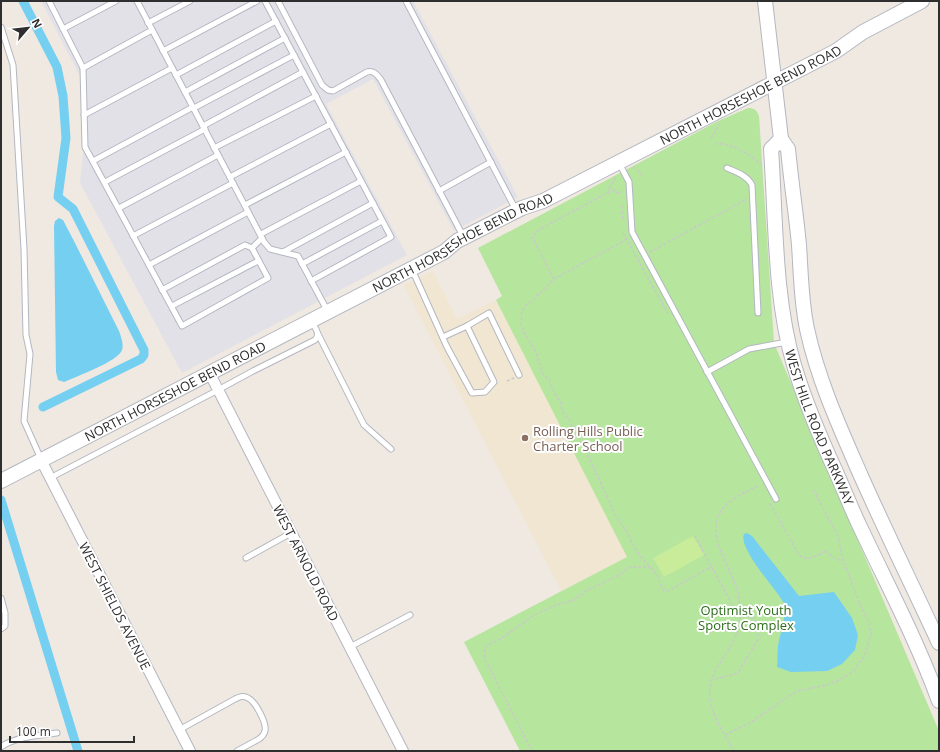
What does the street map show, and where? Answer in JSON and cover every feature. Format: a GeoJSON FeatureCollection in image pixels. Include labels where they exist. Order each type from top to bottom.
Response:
{"type":"FeatureCollection","features":[{"type":"Feature","properties":{"kind":"street","name":"WEST HILL ROAD PARKWAY"},"geometry":{"type":"LineString","coordinates":[[765,1],[781,139],[788,149],[797,229],[802,294],[807,328],[815,359],[826,394],[841,431],[939,643]]}},
{"type":"Feature","properties":{"kind":"street","name":"NORTH HORSESHOE BEND ROAD"},"geometry":{"type":"LineString","coordinates":[[1,481],[210,374],[315,327],[328,313],[444,252],[457,241],[517,210],[543,202],[622,168],[775,82],[836,50],[863,32],[922,1]]}},
{"type":"Feature","properties":{"kind":"street","name":"WEST HILL ROAD PARKWAY"},"geometry":{"type":"LineString","coordinates":[[781,139],[771,149],[780,296],[788,342],[794,365],[806,402],[821,439],[863,533],[924,662],[939,701]]}},
{"type":"Feature","properties":{"kind":"street","name":"WEST ARNOLD ROAD"},"geometry":{"type":"LineString","coordinates":[[210,374],[403,751]]}},
{"type":"Feature","properties":{"kind":"street","name":"WEST SHIELDS AVENUE"},"geometry":{"type":"LineString","coordinates":[[41,460],[190,751]]}},
{"type":"Feature","properties":{"kind":"lane"},"geometry":{"type":"LineString","coordinates":[[49,1],[83,68],[85,147],[105,182],[133,236],[162,290],[172,306],[182,326],[268,278],[252,248],[245,245],[162,290]]}},
{"type":"Feature","properties":{"kind":"lane"},"geometry":{"type":"LineString","coordinates":[[63,29],[116,1]]}},
{"type":"Feature","properties":{"kind":"lane"},"geometry":{"type":"LineString","coordinates":[[137,1],[261,236],[270,249],[298,256],[328,313]]}},
{"type":"Feature","properties":{"kind":"lane"},"geometry":{"type":"LineString","coordinates":[[148,23],[190,1]]}},
{"type":"Feature","properties":{"kind":"lane"},"geometry":{"type":"LineString","coordinates":[[163,50],[257,1]]}},
{"type":"Feature","properties":{"kind":"lane"},"geometry":{"type":"LineString","coordinates":[[265,1],[391,237],[311,281]]}},
{"type":"Feature","properties":{"kind":"lane"},"geometry":{"type":"LineString","coordinates":[[278,1],[322,85],[328,90],[333,91],[371,71],[381,80],[464,238]]}},
{"type":"Feature","properties":{"kind":"lane"},"geometry":{"type":"LineString","coordinates":[[406,1],[517,210]]}},
{"type":"Feature","properties":{"kind":"lane"},"geometry":{"type":"LineString","coordinates":[[176,75],[276,21]]}},
{"type":"Feature","properties":{"kind":"lane"},"geometry":{"type":"LineString","coordinates":[[1,27],[13,65],[24,250],[26,334],[30,354],[24,421],[41,460]]}},
{"type":"Feature","properties":{"kind":"lane"},"geometry":{"type":"LineString","coordinates":[[83,68],[152,30]]}},
{"type":"Feature","properties":{"kind":"lane"},"geometry":{"type":"LineString","coordinates":[[185,92],[285,38]]}},
{"type":"Feature","properties":{"kind":"lane"},"geometry":{"type":"LineString","coordinates":[[93,161],[294,55]]}},
{"type":"Feature","properties":{"kind":"lane"},"geometry":{"type":"LineString","coordinates":[[84,115],[172,68]]}},
{"type":"Feature","properties":{"kind":"lane"},"geometry":{"type":"LineString","coordinates":[[105,182],[303,72]]}},
{"type":"Feature","properties":{"kind":"lane"},"geometry":{"type":"LineString","coordinates":[[214,148],[316,96]]}},
{"type":"Feature","properties":{"kind":"lane"},"geometry":{"type":"LineString","coordinates":[[230,177],[331,124]]}},
{"type":"Feature","properties":{"kind":"lane"},"geometry":{"type":"LineString","coordinates":[[245,205],[346,152]]}},
{"type":"Feature","properties":{"kind":"lane"},"geometry":{"type":"LineString","coordinates":[[119,208],[218,155]]}},
{"type":"Feature","properties":{"kind":"lane"},"geometry":{"type":"LineString","coordinates":[[439,191],[491,162]]}},
{"type":"Feature","properties":{"kind":"lane"},"geometry":{"type":"LineString","coordinates":[[622,168],[629,182],[632,232],[706,372],[776,499]]}},
{"type":"Feature","properties":{"kind":"lane"},"geometry":{"type":"LineString","coordinates":[[727,168],[745,176],[752,184],[758,313]]}},
{"type":"Feature","properties":{"kind":"lane"},"geometry":{"type":"LineString","coordinates":[[252,248],[261,236],[361,181]]}},
{"type":"Feature","properties":{"kind":"lane"},"geometry":{"type":"LineString","coordinates":[[133,236],[233,183]]}},
{"type":"Feature","properties":{"kind":"lane"},"geometry":{"type":"LineString","coordinates":[[283,252],[373,202]]}},
{"type":"Feature","properties":{"kind":"lane"},"geometry":{"type":"LineString","coordinates":[[149,265],[248,212]]}},
{"type":"Feature","properties":{"kind":"lane"},"geometry":{"type":"LineString","coordinates":[[302,264],[382,221]]}},
{"type":"Feature","properties":{"kind":"lane"},"geometry":{"type":"LineString","coordinates":[[172,306],[258,261]]}},
{"type":"Feature","properties":{"kind":"lane"},"geometry":{"type":"LineString","coordinates":[[408,271],[415,276],[443,337],[472,392],[485,392],[494,382],[467,326]]}},
{"type":"Feature","properties":{"kind":"lane"},"geometry":{"type":"LineString","coordinates":[[443,337],[467,326],[489,312],[519,375]]}},
{"type":"Feature","properties":{"kind":"lane"},"geometry":{"type":"LineString","coordinates":[[50,478],[252,371],[315,340],[318,337],[315,327]]}},
{"type":"Feature","properties":{"kind":"lane"},"geometry":{"type":"LineString","coordinates":[[315,327],[364,425],[391,449]]}},
{"type":"Feature","properties":{"kind":"lane"},"geometry":{"type":"LineString","coordinates":[[706,372],[749,349],[788,342]]}},
{"type":"Feature","properties":{"kind":"lane"},"geometry":{"type":"LineString","coordinates":[[246,558],[291,533]]}},
{"type":"Feature","properties":{"kind":"lane"},"geometry":{"type":"LineString","coordinates":[[1,598],[5,613],[5,626],[1,629]]}},
{"type":"Feature","properties":{"kind":"lane"},"geometry":{"type":"LineString","coordinates":[[350,647],[410,615]]}},
{"type":"Feature","properties":{"kind":"lane"},"geometry":{"type":"LineString","coordinates":[[179,730],[235,699],[247,697],[256,706],[262,717],[265,731],[263,736],[237,751]]}},
{"type":"Feature","properties":{"kind":"lane"},"geometry":{"type":"LineString","coordinates":[[1,748],[6,743],[30,737],[57,733]]}},
{"type":"Feature","properties":{"kind":"path"},"geometry":{"type":"LineString","coordinates":[[711,138],[720,120]]}},
{"type":"Feature","properties":{"kind":"path"},"geometry":{"type":"LineString","coordinates":[[715,144],[742,150],[765,166]]}},
{"type":"Feature","properties":{"kind":"path"},"geometry":{"type":"LineString","coordinates":[[606,194],[622,168],[637,169],[641,175]]}},
{"type":"Feature","properties":{"kind":"path"},"geometry":{"type":"LineString","coordinates":[[554,279],[532,237],[538,231],[615,189],[617,194],[622,191]]}},
{"type":"Feature","properties":{"kind":"path"},"geometry":{"type":"LineString","coordinates":[[648,253],[747,199]]}},
{"type":"Feature","properties":{"kind":"path"},"geometry":{"type":"LineString","coordinates":[[622,206],[624,221]]}},
{"type":"Feature","properties":{"kind":"path"},"geometry":{"type":"LineString","coordinates":[[627,239],[554,279],[524,308],[521,318],[524,332],[535,350],[543,374],[550,382],[560,401],[563,412],[581,441],[617,518],[628,533],[632,544],[640,556],[658,576],[662,589],[668,591],[712,567]]}},
{"type":"Feature","properties":{"kind":"path"},"geometry":{"type":"LineString","coordinates":[[734,751],[711,704],[709,694],[711,680],[718,664],[735,636],[740,611],[738,591],[718,542],[716,528],[719,514],[728,504],[760,484]]}},
{"type":"Feature","properties":{"kind":"path"},"geometry":{"type":"LineString","coordinates":[[725,735],[761,716],[797,691],[827,685],[851,673],[862,661],[870,639],[870,628],[843,561],[838,536],[813,489]]}},
{"type":"Feature","properties":{"kind":"path"},"geometry":{"type":"LineString","coordinates":[[695,536],[733,606],[755,620],[759,632],[758,638],[739,671],[735,674],[711,680]]}},
{"type":"Feature","properties":{"kind":"path"},"geometry":{"type":"LineString","coordinates":[[825,551],[836,559],[843,561]]}},
{"type":"Feature","properties":{"kind":"path"},"geometry":{"type":"LineString","coordinates":[[532,751],[483,656],[484,648],[502,638],[534,615],[561,603],[574,600],[586,591],[619,575],[630,567],[647,567],[653,569]]}},
{"type":"Feature","properties":{"kind":"shaded area"},"geometry":{"type":"Polygon","coordinates":[[[41,1],[413,1],[518,197],[454,231],[373,79],[326,104],[407,255],[182,373],[80,183],[84,141],[81,78],[41,1]]]}},
{"type":"Feature","properties":{"kind":"shaded area","name":"Rolling Hills Public Charter School"},"geometry":{"type":"Polygon","coordinates":[[[433,271],[457,319],[496,300],[628,557],[561,591],[404,285],[433,271]]]}},
{"type":"Feature","properties":{"kind":"green space","name":"Optimist Youth Sports Complex"},"geometry":{"type":"Polygon","coordinates":[[[748,108],[755,110],[759,116],[774,343],[939,731],[939,751],[520,751],[464,642],[627,557],[496,300],[502,296],[478,248],[718,121],[748,108]]]}},
{"type":"Feature","properties":{"kind":"green space"},"geometry":{"type":"Polygon","coordinates":[[[693,536],[704,555],[664,577],[653,558],[693,536]]]}},
{"type":"Feature","properties":{"kind":"water"},"geometry":{"type":"Polygon","coordinates":[[[59,218],[63,220],[75,243],[119,331],[123,345],[122,350],[113,359],[64,382],[58,380],[56,372],[54,226],[55,221],[59,218]]]}},
{"type":"Feature","properties":{"kind":"water"},"geometry":{"type":"Polygon","coordinates":[[[747,533],[752,536],[799,596],[834,592],[852,618],[858,635],[855,650],[842,664],[827,671],[791,672],[777,667],[778,646],[785,611],[784,605],[782,600],[751,558],[744,540],[744,534],[747,533]]]}},
{"type":"Feature","properties":{"kind":"waterway"},"geometry":{"type":"LineString","coordinates":[[23,1],[57,67],[63,96],[66,138],[58,197],[73,209],[144,350],[144,355],[141,359],[43,407]]}},
{"type":"Feature","properties":{"kind":"waterway"},"geometry":{"type":"LineString","coordinates":[[1,500],[78,751]]}},
{"type":"Feature","properties":{"kind":"place","name":"Rolling Hills Public Charter School"},"geometry":{"type":"Point","coordinates":[525,438]}}]}
